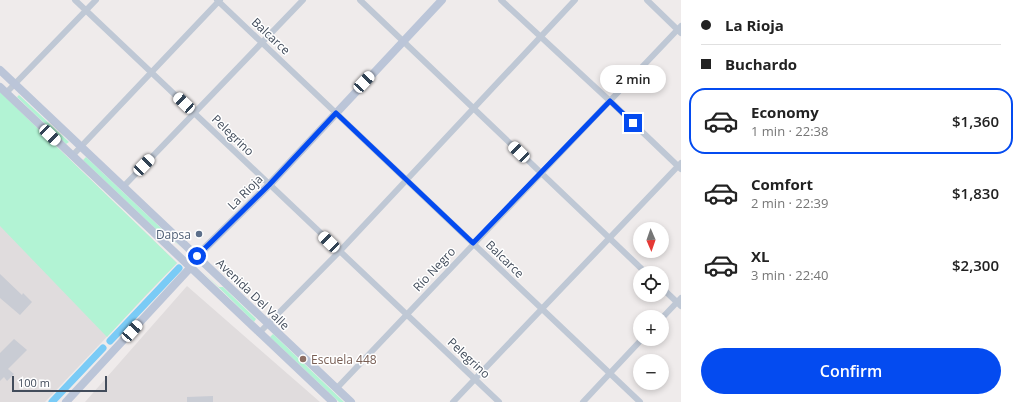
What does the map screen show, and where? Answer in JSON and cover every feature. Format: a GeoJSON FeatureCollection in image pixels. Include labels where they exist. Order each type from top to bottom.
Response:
{"type":"FeatureCollection","features":[{"type":"Feature","properties":{"kind":"main road","name":"La Rioja"},"geometry":{"type":"LineString","coordinates":[[66,402],[190,268],[197,256],[269,185],[442,0]]}},
{"type":"Feature","properties":{"kind":"main road","name":"Avenida Del Valle"},"geometry":{"type":"LineString","coordinates":[[0,70],[351,402]]}},
{"type":"Feature","properties":{"kind":"main road","name":"Avenida Del Valle"},"geometry":{"type":"LineString","coordinates":[[3,90],[258,333],[333,402]]}},
{"type":"Feature","properties":{"kind":"street","name":"Pelegrino"},"geometry":{"type":"LineString","coordinates":[[75,0],[339,252],[499,402]]}},
{"type":"Feature","properties":{"kind":"street"},"geometry":{"type":"LineString","coordinates":[[3,90],[14,84],[96,0]]}},
{"type":"Feature","properties":{"kind":"street"},"geometry":{"type":"LineString","coordinates":[[124,186],[303,0]]}},
{"type":"Feature","properties":{"kind":"street"},"geometry":{"type":"LineString","coordinates":[[360,0],[402,42],[474,108],[639,266]]}},
{"type":"Feature","properties":{"kind":"street"},"geometry":{"type":"LineString","coordinates":[[453,402],[609,237],[680,166],[501,0]]}},
{"type":"Feature","properties":{"kind":"street"},"geometry":{"type":"LineString","coordinates":[[258,333],[339,252],[575,0]]}},
{"type":"Feature","properties":{"kind":"street"},"geometry":{"type":"LineString","coordinates":[[646,0],[680,29]]}},
{"type":"Feature","properties":{"kind":"street"},"geometry":{"type":"LineString","coordinates":[[72,156],[218,1]]}},
{"type":"Feature","properties":{"kind":"street","name":"Balcarce"},"geometry":{"type":"LineString","coordinates":[[218,1],[640,402]]}},
{"type":"Feature","properties":{"kind":"street","name":"Río Negro"},"geometry":{"type":"LineString","coordinates":[[337,388],[473,243],[680,29]]}},
{"type":"Feature","properties":{"kind":"street"},"geometry":{"type":"LineString","coordinates":[[669,293],[680,302],[669,312]]}},
{"type":"Feature","properties":{"kind":"street"},"geometry":{"type":"LineString","coordinates":[[583,402],[635,346]]}},
{"type":"Feature","properties":{"kind":"shaded area"},"geometry":{"type":"Polygon","coordinates":[[[0,92],[177,263],[45,402],[0,402],[0,92]]]}},
{"type":"Feature","properties":{"kind":"shaded area"},"geometry":{"type":"Polygon","coordinates":[[[187,286],[320,402],[85,402],[187,286]]]}},
{"type":"Feature","properties":{"kind":"green space"},"geometry":{"type":"Polygon","coordinates":[[[0,92],[177,263],[107,337],[0,226],[0,92]]]}},
{"type":"Feature","properties":{"kind":"green space"},"geometry":{"type":"Polygon","coordinates":[[[19,95],[69,142],[66,144],[17,97],[19,95]]]}},
{"type":"Feature","properties":{"kind":"green space"},"geometry":{"type":"Polygon","coordinates":[[[86,157],[181,247],[163,232],[159,232],[83,160],[86,157]]]}},
{"type":"Feature","properties":{"kind":"green space"},"geometry":{"type":"Polygon","coordinates":[[[202,271],[219,287],[223,287],[256,319],[254,322],[202,271]]]}},
{"type":"Feature","properties":{"kind":"green space"},"geometry":{"type":"Polygon","coordinates":[[[273,334],[344,402],[339,402],[270,337],[273,334]]]}},
{"type":"Feature","properties":{"kind":"building"},"geometry":{"type":"Polygon","coordinates":[[[0,274],[22,295],[23,293],[32,302],[20,315],[0,298],[0,274]]]}},
{"type":"Feature","properties":{"kind":"building"},"geometry":{"type":"Polygon","coordinates":[[[14,339],[27,350],[8,369],[14,374],[7,381],[4,377],[0,381],[0,353],[14,339]]]}},
{"type":"Feature","properties":{"kind":"building"},"geometry":{"type":"Polygon","coordinates":[[[213,396],[213,402],[187,402],[187,397],[213,396]]]}},
{"type":"Feature","properties":{"kind":"waterway"},"geometry":{"type":"LineString","coordinates":[[110,341],[179,268]]}},
{"type":"Feature","properties":{"kind":"waterway"},"geometry":{"type":"LineString","coordinates":[[52,402],[103,348]]}},
{"type":"Feature","properties":{"kind":"place","name":"Dapsa"},"geometry":{"type":"Point","coordinates":[199,234]}},
{"type":"Feature","properties":{"kind":"place","name":"Escuela 448"},"geometry":{"type":"Point","coordinates":[303,359]}},
{"type":"Feature","properties":{"kind":"route"},"geometry":{"type":"LineString","coordinates":[[197,256],[269,185],[336,113],[473,243],[610,101],[633,123]]}}]}
